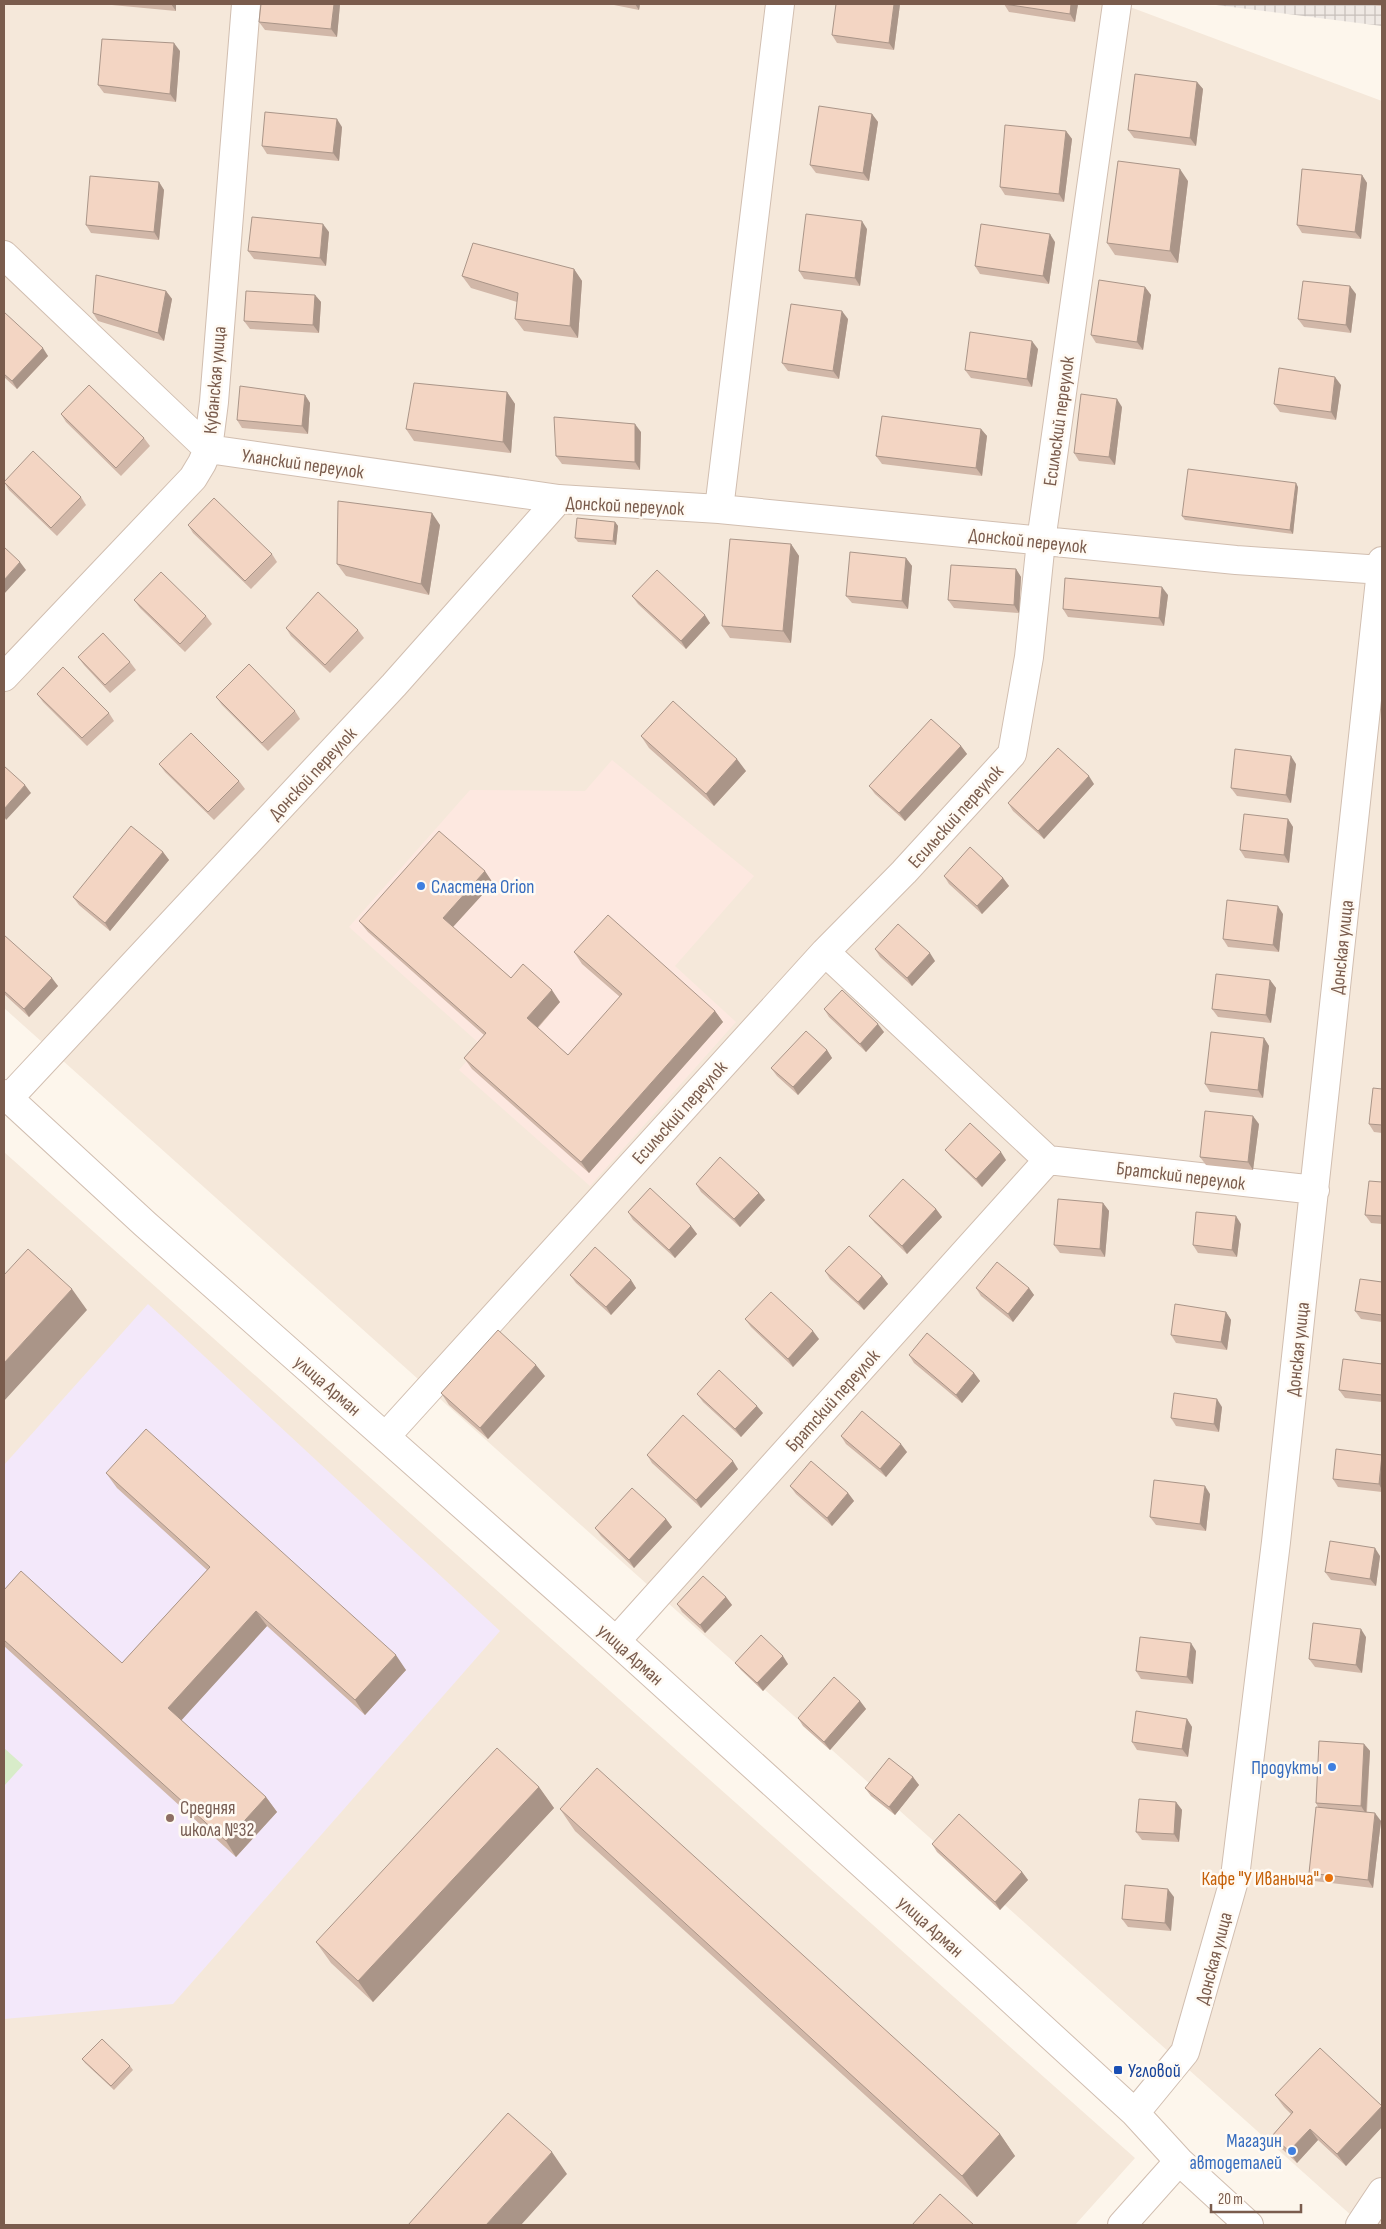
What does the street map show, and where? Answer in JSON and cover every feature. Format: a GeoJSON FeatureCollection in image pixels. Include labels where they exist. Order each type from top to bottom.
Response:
{"type":"FeatureCollection","features":[{"type":"Feature","properties":{"kind":"street","name":"Кубанская улица"},"geometry":{"type":"LineString","coordinates":[[4,677],[193,478],[208,449],[214,402],[225,242],[246,4]]}},
{"type":"Feature","properties":{"kind":"street"},"geometry":{"type":"LineString","coordinates":[[719,510],[780,4]]}},
{"type":"Feature","properties":{"kind":"street","name":"Есильский переулок"},"geometry":{"type":"LineString","coordinates":[[386,1436],[825,952],[904,872],[1012,754],[1029,657],[1041,541],[1117,4]]}},
{"type":"Feature","properties":{"kind":"street"},"geometry":{"type":"LineString","coordinates":[[4,256],[208,449]]}},
{"type":"Feature","properties":{"kind":"street","name":"Уланский переулок"},"geometry":{"type":"LineString","coordinates":[[208,449],[559,499]]}},
{"type":"Feature","properties":{"kind":"street","name":"Донской переулок"},"geometry":{"type":"LineString","coordinates":[[6,1096],[387,692],[559,499],[719,510],[1236,560],[1382,567]]}},
{"type":"Feature","properties":{"kind":"street","name":"Донская улица"},"geometry":{"type":"LineString","coordinates":[[1135,2113],[1185,2052],[1235,1877],[1276,1542],[1382,567]]}},
{"type":"Feature","properties":{"kind":"street"},"geometry":{"type":"LineString","coordinates":[[825,952],[1048,1160]]}},
{"type":"Feature","properties":{"kind":"street","name":"улица Арман"},"geometry":{"type":"LineString","coordinates":[[6,1096],[145,1224],[616,1641],[1135,2113],[1179,2161],[1249,2225]]}},
{"type":"Feature","properties":{"kind":"street","name":"Братский переулок"},"geometry":{"type":"LineString","coordinates":[[616,1641],[1048,1160],[1315,1190]]}},
{"type":"Feature","properties":{"kind":"street"},"geometry":{"type":"LineString","coordinates":[[1122,2225],[1179,2161]]}},
{"type":"Feature","properties":{"kind":"street"},"geometry":{"type":"LineString","coordinates":[[1360,2225],[1382,2192]]}},
{"type":"Feature","properties":{"kind":"shaded area"},"geometry":{"type":"Polygon","coordinates":[[[4,4],[1122,4],[1382,101],[1382,2225],[1362,2225],[4,1008],[4,4]]]}},
{"type":"Feature","properties":{"kind":"shaded area"},"geometry":{"type":"Polygon","coordinates":[[[1208,4],[1382,4],[1382,26],[1208,4]]]}},
{"type":"Feature","properties":{"kind":"shaded area"},"geometry":{"type":"Polygon","coordinates":[[[612,760],[754,876],[675,966],[736,1022],[590,1186],[459,1070],[481,1045],[349,927],[470,790],[585,791],[612,760]]]}},
{"type":"Feature","properties":{"kind":"shaded area"},"geometry":{"type":"Polygon","coordinates":[[[4,1152],[1135,2158],[1075,2225],[4,2225],[4,1152]]]}},
{"type":"Feature","properties":{"kind":"shaded area","name":"Средняя школа №32"},"geometry":{"type":"Polygon","coordinates":[[[148,1304],[500,1631],[173,2004],[4,2019],[4,1465],[148,1304]]]}},
{"type":"Feature","properties":{"kind":"green space"},"geometry":{"type":"Polygon","coordinates":[[[4,1748],[23,1765],[4,1786],[4,1748]]]}},
{"type":"Feature","properties":{"kind":"building"},"geometry":{"type":"Polygon","coordinates":[[[261,4],[334,4],[331,29],[259,22],[261,4]]]}},
{"type":"Feature","properties":{"kind":"building"},"geometry":{"type":"Polygon","coordinates":[[[836,4],[894,4],[889,43],[832,35],[836,4]]]}},
{"type":"Feature","properties":{"kind":"building"},"geometry":{"type":"Polygon","coordinates":[[[1004,4],[1071,4],[1070,14],[1004,4]]]}},
{"type":"Feature","properties":{"kind":"building"},"geometry":{"type":"Polygon","coordinates":[[[102,39],[174,43],[170,94],[98,85],[102,39]]]}},
{"type":"Feature","properties":{"kind":"building"},"geometry":{"type":"Polygon","coordinates":[[[1135,74],[1197,82],[1190,138],[1128,130],[1135,74]]]}},
{"type":"Feature","properties":{"kind":"building"},"geometry":{"type":"Polygon","coordinates":[[[819,106],[872,114],[863,173],[810,165],[819,106]]]}},
{"type":"Feature","properties":{"kind":"building"},"geometry":{"type":"Polygon","coordinates":[[[265,112],[337,119],[333,153],[262,146],[265,112]]]}},
{"type":"Feature","properties":{"kind":"building"},"geometry":{"type":"Polygon","coordinates":[[[1005,125],[1066,131],[1059,194],[1000,187],[1005,125]]]}},
{"type":"Feature","properties":{"kind":"building"},"geometry":{"type":"Polygon","coordinates":[[[1118,161],[1180,169],[1170,251],[1107,243],[1118,161]]]}},
{"type":"Feature","properties":{"kind":"building"},"geometry":{"type":"Polygon","coordinates":[[[1302,169],[1362,175],[1355,232],[1297,225],[1302,169]]]}},
{"type":"Feature","properties":{"kind":"building"},"geometry":{"type":"Polygon","coordinates":[[[90,176],[159,182],[154,232],[86,225],[90,176]]]}},
{"type":"Feature","properties":{"kind":"building"},"geometry":{"type":"Polygon","coordinates":[[[806,214],[862,221],[855,278],[799,271],[806,214]]]}},
{"type":"Feature","properties":{"kind":"building"},"geometry":{"type":"Polygon","coordinates":[[[252,217],[323,224],[320,258],[248,251],[252,217]]]}},
{"type":"Feature","properties":{"kind":"building"},"geometry":{"type":"Polygon","coordinates":[[[981,224],[1050,234],[1043,276],[975,266],[981,224]]]}},
{"type":"Feature","properties":{"kind":"building"},"geometry":{"type":"Polygon","coordinates":[[[473,243],[574,269],[570,326],[515,319],[518,293],[462,276],[473,243]]]}},
{"type":"Feature","properties":{"kind":"building"},"geometry":{"type":"Polygon","coordinates":[[[96,275],[166,291],[158,333],[93,313],[96,275]]]}},
{"type":"Feature","properties":{"kind":"building"},"geometry":{"type":"Polygon","coordinates":[[[1099,280],[1145,287],[1137,342],[1091,335],[1099,280]]]}},
{"type":"Feature","properties":{"kind":"building"},"geometry":{"type":"Polygon","coordinates":[[[1303,281],[1350,286],[1346,325],[1298,319],[1303,281]]]}},
{"type":"Feature","properties":{"kind":"building"},"geometry":{"type":"Polygon","coordinates":[[[246,291],[315,295],[313,325],[244,321],[246,291]]]}},
{"type":"Feature","properties":{"kind":"building"},"geometry":{"type":"Polygon","coordinates":[[[791,304],[842,311],[833,371],[782,363],[791,304]]]}},
{"type":"Feature","properties":{"kind":"building"},"geometry":{"type":"Polygon","coordinates":[[[4,312],[43,348],[12,381],[4,374],[4,312]]]}},
{"type":"Feature","properties":{"kind":"building"},"geometry":{"type":"Polygon","coordinates":[[[970,332],[1032,341],[1027,379],[965,370],[970,332]]]}},
{"type":"Feature","properties":{"kind":"building"},"geometry":{"type":"Polygon","coordinates":[[[1279,368],[1335,377],[1331,412],[1274,404],[1279,368]]]}},
{"type":"Feature","properties":{"kind":"building"},"geometry":{"type":"Polygon","coordinates":[[[414,383],[507,392],[503,442],[406,429],[414,383]]]}},
{"type":"Feature","properties":{"kind":"building"},"geometry":{"type":"Polygon","coordinates":[[[89,385],[144,438],[116,468],[61,414],[89,385]]]}},
{"type":"Feature","properties":{"kind":"building"},"geometry":{"type":"Polygon","coordinates":[[[240,386],[305,395],[302,426],[237,420],[240,386]]]}},
{"type":"Feature","properties":{"kind":"building"},"geometry":{"type":"Polygon","coordinates":[[[1081,394],[1117,399],[1109,457],[1074,453],[1081,394]]]}},
{"type":"Feature","properties":{"kind":"building"},"geometry":{"type":"Polygon","coordinates":[[[882,416],[981,429],[976,468],[876,456],[882,416]]]}},
{"type":"Feature","properties":{"kind":"building"},"geometry":{"type":"Polygon","coordinates":[[[554,417],[635,424],[635,462],[556,456],[554,417]]]}},
{"type":"Feature","properties":{"kind":"building"},"geometry":{"type":"Polygon","coordinates":[[[33,451],[81,497],[51,528],[4,482],[33,451]]]}},
{"type":"Feature","properties":{"kind":"building"},"geometry":{"type":"Polygon","coordinates":[[[1188,469],[1296,483],[1290,530],[1182,516],[1188,469]]]}},
{"type":"Feature","properties":{"kind":"building"},"geometry":{"type":"Polygon","coordinates":[[[214,498],[272,554],[245,581],[188,525],[214,498]]]}},
{"type":"Feature","properties":{"kind":"building"},"geometry":{"type":"Polygon","coordinates":[[[338,501],[432,513],[421,584],[337,564],[338,501]]]}},
{"type":"Feature","properties":{"kind":"building"},"geometry":{"type":"Polygon","coordinates":[[[577,518],[615,522],[613,541],[575,538],[577,518]]]}},
{"type":"Feature","properties":{"kind":"building"},"geometry":{"type":"Polygon","coordinates":[[[730,539],[791,544],[783,631],[722,626],[730,539]]]}},
{"type":"Feature","properties":{"kind":"building"},"geometry":{"type":"Polygon","coordinates":[[[4,547],[20,562],[4,580],[4,547]]]}},
{"type":"Feature","properties":{"kind":"building"},"geometry":{"type":"Polygon","coordinates":[[[850,552],[906,558],[902,601],[846,596],[850,552]]]}},
{"type":"Feature","properties":{"kind":"building"},"geometry":{"type":"Polygon","coordinates":[[[951,565],[1016,569],[1014,605],[948,600],[951,565]]]}},
{"type":"Feature","properties":{"kind":"building"},"geometry":{"type":"Polygon","coordinates":[[[657,570],[705,615],[681,641],[632,596],[657,570]]]}},
{"type":"Feature","properties":{"kind":"building"},"geometry":{"type":"Polygon","coordinates":[[[161,572],[206,616],[180,644],[134,600],[161,572]]]}},
{"type":"Feature","properties":{"kind":"building"},"geometry":{"type":"Polygon","coordinates":[[[1065,578],[1162,587],[1159,618],[1063,609],[1065,578]]]}},
{"type":"Feature","properties":{"kind":"building"},"geometry":{"type":"Polygon","coordinates":[[[318,592],[358,630],[325,665],[286,628],[318,592]]]}},
{"type":"Feature","properties":{"kind":"building"},"geometry":{"type":"Polygon","coordinates":[[[103,633],[130,662],[105,685],[78,657],[103,633]]]}},
{"type":"Feature","properties":{"kind":"building"},"geometry":{"type":"Polygon","coordinates":[[[249,664],[295,711],[262,743],[216,697],[249,664]]]}},
{"type":"Feature","properties":{"kind":"building"},"geometry":{"type":"Polygon","coordinates":[[[63,667],[109,713],[82,738],[37,694],[63,667]]]}},
{"type":"Feature","properties":{"kind":"building"},"geometry":{"type":"Polygon","coordinates":[[[673,701],[737,759],[706,794],[641,736],[673,701]]]}},
{"type":"Feature","properties":{"kind":"building"},"geometry":{"type":"Polygon","coordinates":[[[931,719],[961,746],[899,813],[869,786],[931,719]]]}},
{"type":"Feature","properties":{"kind":"building"},"geometry":{"type":"Polygon","coordinates":[[[191,733],[239,781],[208,812],[159,764],[191,733]]]}},
{"type":"Feature","properties":{"kind":"building"},"geometry":{"type":"Polygon","coordinates":[[[1058,748],[1089,776],[1038,831],[1008,803],[1058,748]]]}},
{"type":"Feature","properties":{"kind":"building"},"geometry":{"type":"Polygon","coordinates":[[[1235,749],[1291,756],[1286,795],[1231,788],[1235,749]]]}},
{"type":"Feature","properties":{"kind":"building"},"geometry":{"type":"Polygon","coordinates":[[[4,766],[25,785],[4,809],[4,766]]]}},
{"type":"Feature","properties":{"kind":"building"},"geometry":{"type":"Polygon","coordinates":[[[1244,814],[1288,819],[1284,855],[1240,850],[1244,814]]]}},
{"type":"Feature","properties":{"kind":"building"},"geometry":{"type":"Polygon","coordinates":[[[131,826],[163,852],[105,923],[73,897],[131,826]]]}},
{"type":"Feature","properties":{"kind":"building"},"geometry":{"type":"Polygon","coordinates":[[[439,831],[485,871],[443,918],[511,978],[523,964],[552,990],[527,1018],[568,1055],[622,994],[574,952],[608,915],[715,1011],[581,1162],[464,1058],[486,1033],[359,921],[439,831]]]}},
{"type":"Feature","properties":{"kind":"building"},"geometry":{"type":"Polygon","coordinates":[[[970,847],[1003,878],[977,906],[944,876],[970,847]]]}},
{"type":"Feature","properties":{"kind":"building"},"geometry":{"type":"Polygon","coordinates":[[[1227,900],[1278,906],[1273,945],[1223,939],[1227,900]]]}},
{"type":"Feature","properties":{"kind":"building"},"geometry":{"type":"Polygon","coordinates":[[[898,924],[930,953],[907,978],[875,949],[898,924]]]}},
{"type":"Feature","properties":{"kind":"building"},"geometry":{"type":"Polygon","coordinates":[[[4,935],[52,978],[24,1009],[4,991],[4,935]]]}},
{"type":"Feature","properties":{"kind":"building"},"geometry":{"type":"Polygon","coordinates":[[[1216,974],[1270,980],[1266,1015],[1212,1009],[1216,974]]]}},
{"type":"Feature","properties":{"kind":"building"},"geometry":{"type":"Polygon","coordinates":[[[842,990],[878,1024],[860,1044],[824,1009],[842,990]]]}},
{"type":"Feature","properties":{"kind":"building"},"geometry":{"type":"Polygon","coordinates":[[[806,1031],[827,1050],[793,1087],[771,1068],[806,1031]]]}},
{"type":"Feature","properties":{"kind":"building"},"geometry":{"type":"Polygon","coordinates":[[[1211,1032],[1264,1038],[1258,1090],[1205,1084],[1211,1032]]]}},
{"type":"Feature","properties":{"kind":"building"},"geometry":{"type":"Polygon","coordinates":[[[1373,1088],[1382,1089],[1382,1125],[1369,1124],[1373,1088]]]}},
{"type":"Feature","properties":{"kind":"building"},"geometry":{"type":"Polygon","coordinates":[[[1205,1111],[1253,1116],[1248,1162],[1200,1157],[1205,1111]]]}},
{"type":"Feature","properties":{"kind":"building"},"geometry":{"type":"Polygon","coordinates":[[[970,1123],[1001,1152],[976,1179],[945,1150],[970,1123]]]}},
{"type":"Feature","properties":{"kind":"building"},"geometry":{"type":"Polygon","coordinates":[[[720,1157],[759,1193],[734,1219],[696,1184],[720,1157]]]}},
{"type":"Feature","properties":{"kind":"building"},"geometry":{"type":"Polygon","coordinates":[[[903,1179],[936,1209],[902,1246],[869,1216],[903,1179]]]}},
{"type":"Feature","properties":{"kind":"building"},"geometry":{"type":"Polygon","coordinates":[[[1369,1181],[1382,1182],[1382,1216],[1365,1215],[1369,1181]]]}},
{"type":"Feature","properties":{"kind":"building"},"geometry":{"type":"Polygon","coordinates":[[[650,1188],[691,1226],[669,1250],[628,1212],[650,1188]]]}},
{"type":"Feature","properties":{"kind":"building"},"geometry":{"type":"Polygon","coordinates":[[[1058,1199],[1103,1203],[1100,1249],[1054,1245],[1058,1199]]]}},
{"type":"Feature","properties":{"kind":"building"},"geometry":{"type":"Polygon","coordinates":[[[1196,1212],[1236,1216],[1232,1250],[1193,1245],[1196,1212]]]}},
{"type":"Feature","properties":{"kind":"building"},"geometry":{"type":"Polygon","coordinates":[[[849,1246],[882,1276],[858,1302],[825,1271],[849,1246]]]}},
{"type":"Feature","properties":{"kind":"building"},"geometry":{"type":"Polygon","coordinates":[[[595,1247],[631,1280],[606,1307],[570,1275],[595,1247]]]}},
{"type":"Feature","properties":{"kind":"building"},"geometry":{"type":"Polygon","coordinates":[[[28,1249],[72,1289],[4,1363],[4,1275],[28,1249]]]}},
{"type":"Feature","properties":{"kind":"building"},"geometry":{"type":"Polygon","coordinates":[[[997,1262],[1029,1288],[1008,1314],[976,1288],[997,1262]]]}},
{"type":"Feature","properties":{"kind":"building"},"geometry":{"type":"Polygon","coordinates":[[[1360,1279],[1382,1282],[1382,1315],[1355,1311],[1360,1279]]]}},
{"type":"Feature","properties":{"kind":"building"},"geometry":{"type":"Polygon","coordinates":[[[771,1292],[813,1331],[788,1359],[745,1319],[771,1292]]]}},
{"type":"Feature","properties":{"kind":"building"},"geometry":{"type":"Polygon","coordinates":[[[1175,1304],[1226,1312],[1221,1342],[1171,1335],[1175,1304]]]}},
{"type":"Feature","properties":{"kind":"building"},"geometry":{"type":"Polygon","coordinates":[[[498,1330],[536,1365],[480,1428],[441,1393],[498,1330]]]}},
{"type":"Feature","properties":{"kind":"building"},"geometry":{"type":"Polygon","coordinates":[[[927,1333],[974,1373],[956,1395],[909,1355],[927,1333]]]}},
{"type":"Feature","properties":{"kind":"building"},"geometry":{"type":"Polygon","coordinates":[[[1343,1359],[1382,1364],[1382,1395],[1339,1390],[1343,1359]]]}},
{"type":"Feature","properties":{"kind":"building"},"geometry":{"type":"Polygon","coordinates":[[[719,1370],[757,1406],[735,1429],[697,1394],[719,1370]]]}},
{"type":"Feature","properties":{"kind":"building"},"geometry":{"type":"Polygon","coordinates":[[[1174,1393],[1217,1399],[1214,1424],[1171,1418],[1174,1393]]]}},
{"type":"Feature","properties":{"kind":"building"},"geometry":{"type":"Polygon","coordinates":[[[862,1411],[901,1444],[880,1469],[841,1436],[862,1411]]]}},
{"type":"Feature","properties":{"kind":"building"},"geometry":{"type":"Polygon","coordinates":[[[683,1415],[733,1461],[696,1500],[647,1455],[683,1415]]]}},
{"type":"Feature","properties":{"kind":"building"},"geometry":{"type":"Polygon","coordinates":[[[146,1429],[396,1655],[355,1700],[256,1611],[168,1708],[266,1797],[226,1841],[4,1640],[4,1590],[21,1571],[122,1663],[210,1567],[106,1473],[146,1429]]]}},
{"type":"Feature","properties":{"kind":"building"},"geometry":{"type":"Polygon","coordinates":[[[1336,1449],[1382,1455],[1379,1484],[1333,1479],[1336,1449]]]}},
{"type":"Feature","properties":{"kind":"building"},"geometry":{"type":"Polygon","coordinates":[[[811,1461],[848,1493],[827,1518],[790,1486],[811,1461]]]}},
{"type":"Feature","properties":{"kind":"building"},"geometry":{"type":"Polygon","coordinates":[[[1154,1480],[1205,1486],[1200,1524],[1150,1517],[1154,1480]]]}},
{"type":"Feature","properties":{"kind":"building"},"geometry":{"type":"Polygon","coordinates":[[[632,1488],[666,1519],[629,1560],[595,1528],[632,1488]]]}},
{"type":"Feature","properties":{"kind":"building"},"geometry":{"type":"Polygon","coordinates":[[[1330,1541],[1375,1548],[1370,1579],[1325,1572],[1330,1541]]]}},
{"type":"Feature","properties":{"kind":"building"},"geometry":{"type":"Polygon","coordinates":[[[703,1576],[726,1597],[700,1625],[677,1604],[703,1576]]]}},
{"type":"Feature","properties":{"kind":"building"},"geometry":{"type":"Polygon","coordinates":[[[1313,1623],[1361,1629],[1356,1665],[1309,1659],[1313,1623]]]}},
{"type":"Feature","properties":{"kind":"building"},"geometry":{"type":"Polygon","coordinates":[[[761,1635],[783,1656],[757,1683],[735,1663],[761,1635]]]}},
{"type":"Feature","properties":{"kind":"building"},"geometry":{"type":"Polygon","coordinates":[[[1140,1637],[1191,1643],[1187,1677],[1136,1671],[1140,1637]]]}},
{"type":"Feature","properties":{"kind":"building"},"geometry":{"type":"Polygon","coordinates":[[[834,1677],[860,1701],[824,1742],[798,1718],[834,1677]]]}},
{"type":"Feature","properties":{"kind":"building"},"geometry":{"type":"Polygon","coordinates":[[[1136,1711],[1187,1719],[1182,1749],[1132,1742],[1136,1711]]]}},
{"type":"Feature","properties":{"kind":"building"},"geometry":{"type":"Polygon","coordinates":[[[1319,1741],[1364,1744],[1361,1806],[1316,1803],[1319,1741]]]}},
{"type":"Feature","properties":{"kind":"building"},"geometry":{"type":"Polygon","coordinates":[[[497,1748],[539,1787],[358,1981],[316,1942],[497,1748]]]}},
{"type":"Feature","properties":{"kind":"building"},"geometry":{"type":"Polygon","coordinates":[[[889,1758],[913,1777],[889,1807],[865,1788],[889,1758]]]}},
{"type":"Feature","properties":{"kind":"building"},"geometry":{"type":"Polygon","coordinates":[[[597,1768],[1000,2134],[962,2176],[560,1809],[597,1768]]]}},
{"type":"Feature","properties":{"kind":"building"},"geometry":{"type":"Polygon","coordinates":[[[1139,1799],[1176,1802],[1174,1834],[1136,1832],[1139,1799]]]}},
{"type":"Feature","properties":{"kind":"building"},"geometry":{"type":"Polygon","coordinates":[[[1316,1807],[1375,1813],[1368,1880],[1309,1873],[1316,1807]]]}},
{"type":"Feature","properties":{"kind":"building"},"geometry":{"type":"Polygon","coordinates":[[[959,1814],[1022,1872],[995,1902],[932,1844],[959,1814]]]}},
{"type":"Feature","properties":{"kind":"building"},"geometry":{"type":"Polygon","coordinates":[[[1125,1885],[1168,1889],[1165,1923],[1122,1919],[1125,1885]]]}},
{"type":"Feature","properties":{"kind":"building"},"geometry":{"type":"Polygon","coordinates":[[[102,2039],[130,2066],[111,2086],[82,2059],[102,2039]]]}},
{"type":"Feature","properties":{"kind":"building"},"geometry":{"type":"Polygon","coordinates":[[[1320,2048],[1382,2106],[1337,2154],[1310,2129],[1289,2151],[1272,2136],[1293,2112],[1275,2095],[1320,2048]]]}},
{"type":"Feature","properties":{"kind":"building"},"geometry":{"type":"Polygon","coordinates":[[[508,2113],[552,2152],[486,2225],[408,2225],[508,2113]]]}},
{"type":"Feature","properties":{"kind":"building"},"geometry":{"type":"Polygon","coordinates":[[[940,2194],[974,2225],[912,2225],[940,2194]]]}},
{"type":"Feature","properties":{"kind":"place","name":"Сластена Orion"},"geometry":{"type":"Point","coordinates":[421,886]}},
{"type":"Feature","properties":{"kind":"place","name":"Продукты"},"geometry":{"type":"Point","coordinates":[1332,1767]}},
{"type":"Feature","properties":{"kind":"place","name":"Средняя школа №32"},"geometry":{"type":"Point","coordinates":[170,1818]}},
{"type":"Feature","properties":{"kind":"place","name":"Кафе \"У Иваныча\""},"geometry":{"type":"Point","coordinates":[1329,1878]}},
{"type":"Feature","properties":{"kind":"place","name":"Угловой"},"geometry":{"type":"Point","coordinates":[1118,2070]}},
{"type":"Feature","properties":{"kind":"place","name":"Магазин автодеталей"},"geometry":{"type":"Point","coordinates":[1292,2151]}}]}
